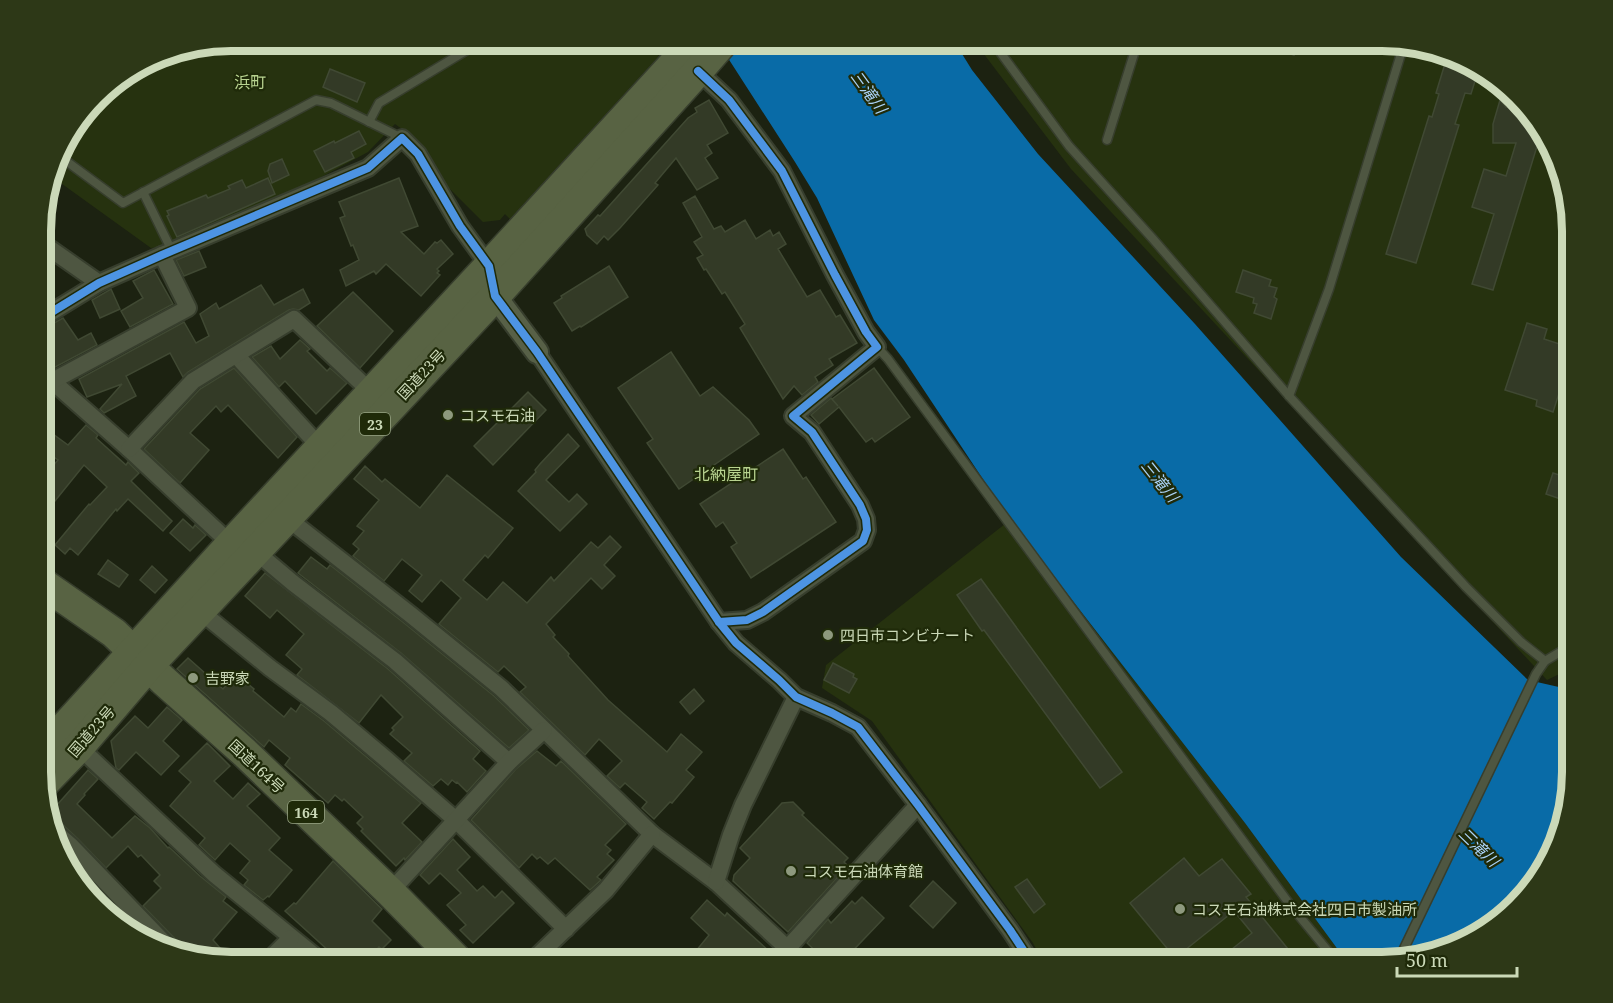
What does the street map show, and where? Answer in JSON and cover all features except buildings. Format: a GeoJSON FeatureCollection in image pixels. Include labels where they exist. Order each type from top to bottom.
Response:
{"type":"FeatureCollection","features":[{"type":"Feature","properties":{"kind":"highway","name":"国道23号"},"geometry":{"type":"LineString","coordinates":[[51,743],[141,658],[243,547],[321,448],[489,266],[697,51]]}},
{"type":"Feature","properties":{"kind":"highway","name":"国道23号"},"geometry":{"type":"LineString","coordinates":[[51,775],[79,747],[141,658],[200,612],[243,547],[287,518],[495,296],[697,51]]}},
{"type":"Feature","properties":{"kind":"highway","name":"国道164号"},"geometry":{"type":"LineString","coordinates":[[51,589],[114,633],[245,753],[449,952]]}},
{"type":"Feature","properties":{"kind":"street"},"geometry":{"type":"LineString","coordinates":[[700,51],[729,100],[782,171],[835,275],[866,332],[877,347],[793,416],[812,432],[860,505],[866,519],[867,530],[863,541],[763,612],[747,620],[719,622]]}},
{"type":"Feature","properties":{"kind":"street"},"geometry":{"type":"LineString","coordinates":[[51,312],[99,283],[368,168],[402,138],[418,154],[460,226],[489,266],[495,296],[537,352],[719,622],[736,643],[796,697],[858,727],[918,805],[1024,952]]}},
{"type":"Feature","properties":{"kind":"street"},"geometry":{"type":"LineString","coordinates":[[51,249],[99,283]]}},
{"type":"Feature","properties":{"kind":"street"},"geometry":{"type":"LineString","coordinates":[[51,382],[188,308],[167,253]]}},
{"type":"Feature","properties":{"kind":"street"},"geometry":{"type":"LineString","coordinates":[[129,449],[193,381],[294,319],[372,393]]}},
{"type":"Feature","properties":{"kind":"street"},"geometry":{"type":"LineString","coordinates":[[236,355],[321,448]]}},
{"type":"Feature","properties":{"kind":"street"},"geometry":{"type":"LineString","coordinates":[[51,387],[129,449],[243,547],[395,661],[509,762]]}},
{"type":"Feature","properties":{"kind":"street"},"geometry":{"type":"LineString","coordinates":[[287,518],[501,688],[652,834],[716,882],[790,952]]}},
{"type":"Feature","properties":{"kind":"street"},"geometry":{"type":"LineString","coordinates":[[200,612],[331,713],[387,760],[456,820],[566,930]]}},
{"type":"Feature","properties":{"kind":"street"},"geometry":{"type":"LineString","coordinates":[[716,882],[743,805],[796,697]]}},
{"type":"Feature","properties":{"kind":"street"},"geometry":{"type":"LineString","coordinates":[[390,892],[509,762],[544,730]]}},
{"type":"Feature","properties":{"kind":"street"},"geometry":{"type":"LineString","coordinates":[[79,747],[214,874],[309,952]]}},
{"type":"Feature","properties":{"kind":"street"},"geometry":{"type":"LineString","coordinates":[[784,952],[918,805]]}},
{"type":"Feature","properties":{"kind":"street"},"geometry":{"type":"LineString","coordinates":[[542,952],[606,890],[652,834]]}},
{"type":"Feature","properties":{"kind":"street"},"geometry":{"type":"LineString","coordinates":[[66,841],[158,936]]}},
{"type":"Feature","properties":{"kind":"street"},"geometry":{"type":"LineString","coordinates":[[278,952],[291,938]]}},
{"type":"Feature","properties":{"kind":"lane"},"geometry":{"type":"LineString","coordinates":[[369,122],[379,103],[464,51]]}},
{"type":"Feature","properties":{"kind":"lane"},"geometry":{"type":"LineString","coordinates":[[1000,51],[1069,146],[1289,396],[1467,587],[1521,642],[1545,661]]}},
{"type":"Feature","properties":{"kind":"lane"},"geometry":{"type":"LineString","coordinates":[[1107,141],[1135,51]]}},
{"type":"Feature","properties":{"kind":"lane"},"geometry":{"type":"LineString","coordinates":[[1289,396],[1329,289],[1401,53]]}},
{"type":"Feature","properties":{"kind":"lane"},"geometry":{"type":"LineString","coordinates":[[66,161],[123,203],[316,100],[331,104],[402,138]]}},
{"type":"Feature","properties":{"kind":"lane"},"geometry":{"type":"LineString","coordinates":[[143,192],[167,253]]}},
{"type":"Feature","properties":{"kind":"lane"},"geometry":{"type":"LineString","coordinates":[[877,347],[1290,906],[1329,952]]}},
{"type":"Feature","properties":{"kind":"lane"},"geometry":{"type":"LineString","coordinates":[[1403,951],[1536,674],[1545,661],[1562,651]]}},
{"type":"Feature","properties":{"kind":"shaded area"},"geometry":{"type":"Polygon","coordinates":[[[231,51],[657,51],[659,56],[510,219],[505,214],[500,220],[483,222],[444,183],[413,137],[395,124],[368,152],[297,190],[160,247],[151,248],[58,181],[75,141],[96,112],[122,88],[162,65],[185,57],[231,51]]]}},
{"type":"Feature","properties":{"kind":"shaded area"},"geometry":{"type":"Polygon","coordinates":[[[982,51],[1382,51],[1417,54],[1462,70],[1482,81],[1517,112],[1532,131],[1548,162],[1556,185],[1562,219],[1562,673],[1547,680],[1071,169],[982,51]]]}},
{"type":"Feature","properties":{"kind":"shaded area"},"geometry":{"type":"Polygon","coordinates":[[[1010,520],[1245,823],[1340,952],[1038,952],[872,721],[822,688],[826,665],[1010,520]]]}},
{"type":"Feature","properties":{"kind":"water","name":"三滝川"},"geometry":{"type":"Polygon","coordinates":[[[723,51],[960,51],[972,70],[1038,154],[1195,324],[1401,557],[1528,680],[1562,688],[1562,784],[1559,807],[1543,852],[1532,872],[1501,907],[1472,928],[1428,946],[1394,952],[1340,952],[1245,823],[1010,520],[904,360],[874,320],[817,198],[723,51]]]}},
{"type":"Feature","properties":{"kind":"cycle path"},"geometry":{"type":"LineString","coordinates":[[698,71],[729,100],[782,171],[835,275],[866,332],[877,347],[793,416],[812,432],[860,505],[866,519],[867,530],[863,541],[763,612],[747,620],[719,622]]}},
{"type":"Feature","properties":{"kind":"cycle path"},"geometry":{"type":"LineString","coordinates":[[51,312],[99,283],[368,168],[402,138],[418,154],[460,226],[489,266],[495,296],[537,352],[719,622],[736,643],[796,697],[858,727],[918,805],[1024,952]]}},
{"type":"Feature","properties":{"kind":"place","name":"コスモ石油"},"geometry":{"type":"Point","coordinates":[448,415]}},
{"type":"Feature","properties":{"kind":"place","name":"四日市コンビナート"},"geometry":{"type":"Point","coordinates":[828,635]}},
{"type":"Feature","properties":{"kind":"place","name":"吉野家"},"geometry":{"type":"Point","coordinates":[193,678]}},
{"type":"Feature","properties":{"kind":"place","name":"コスモ石油体育館"},"geometry":{"type":"Point","coordinates":[791,871]}},
{"type":"Feature","properties":{"kind":"place","name":"コスモ石油株式会社四日市製油所"},"geometry":{"type":"Point","coordinates":[1180,909]}},
{"type":"Feature","properties":{"kind":"district","name":"浜町"},"geometry":{"type":"Point","coordinates":[250,82]}},
{"type":"Feature","properties":{"kind":"district","name":"北納屋町"},"geometry":{"type":"Point","coordinates":[726,474]}}]}
